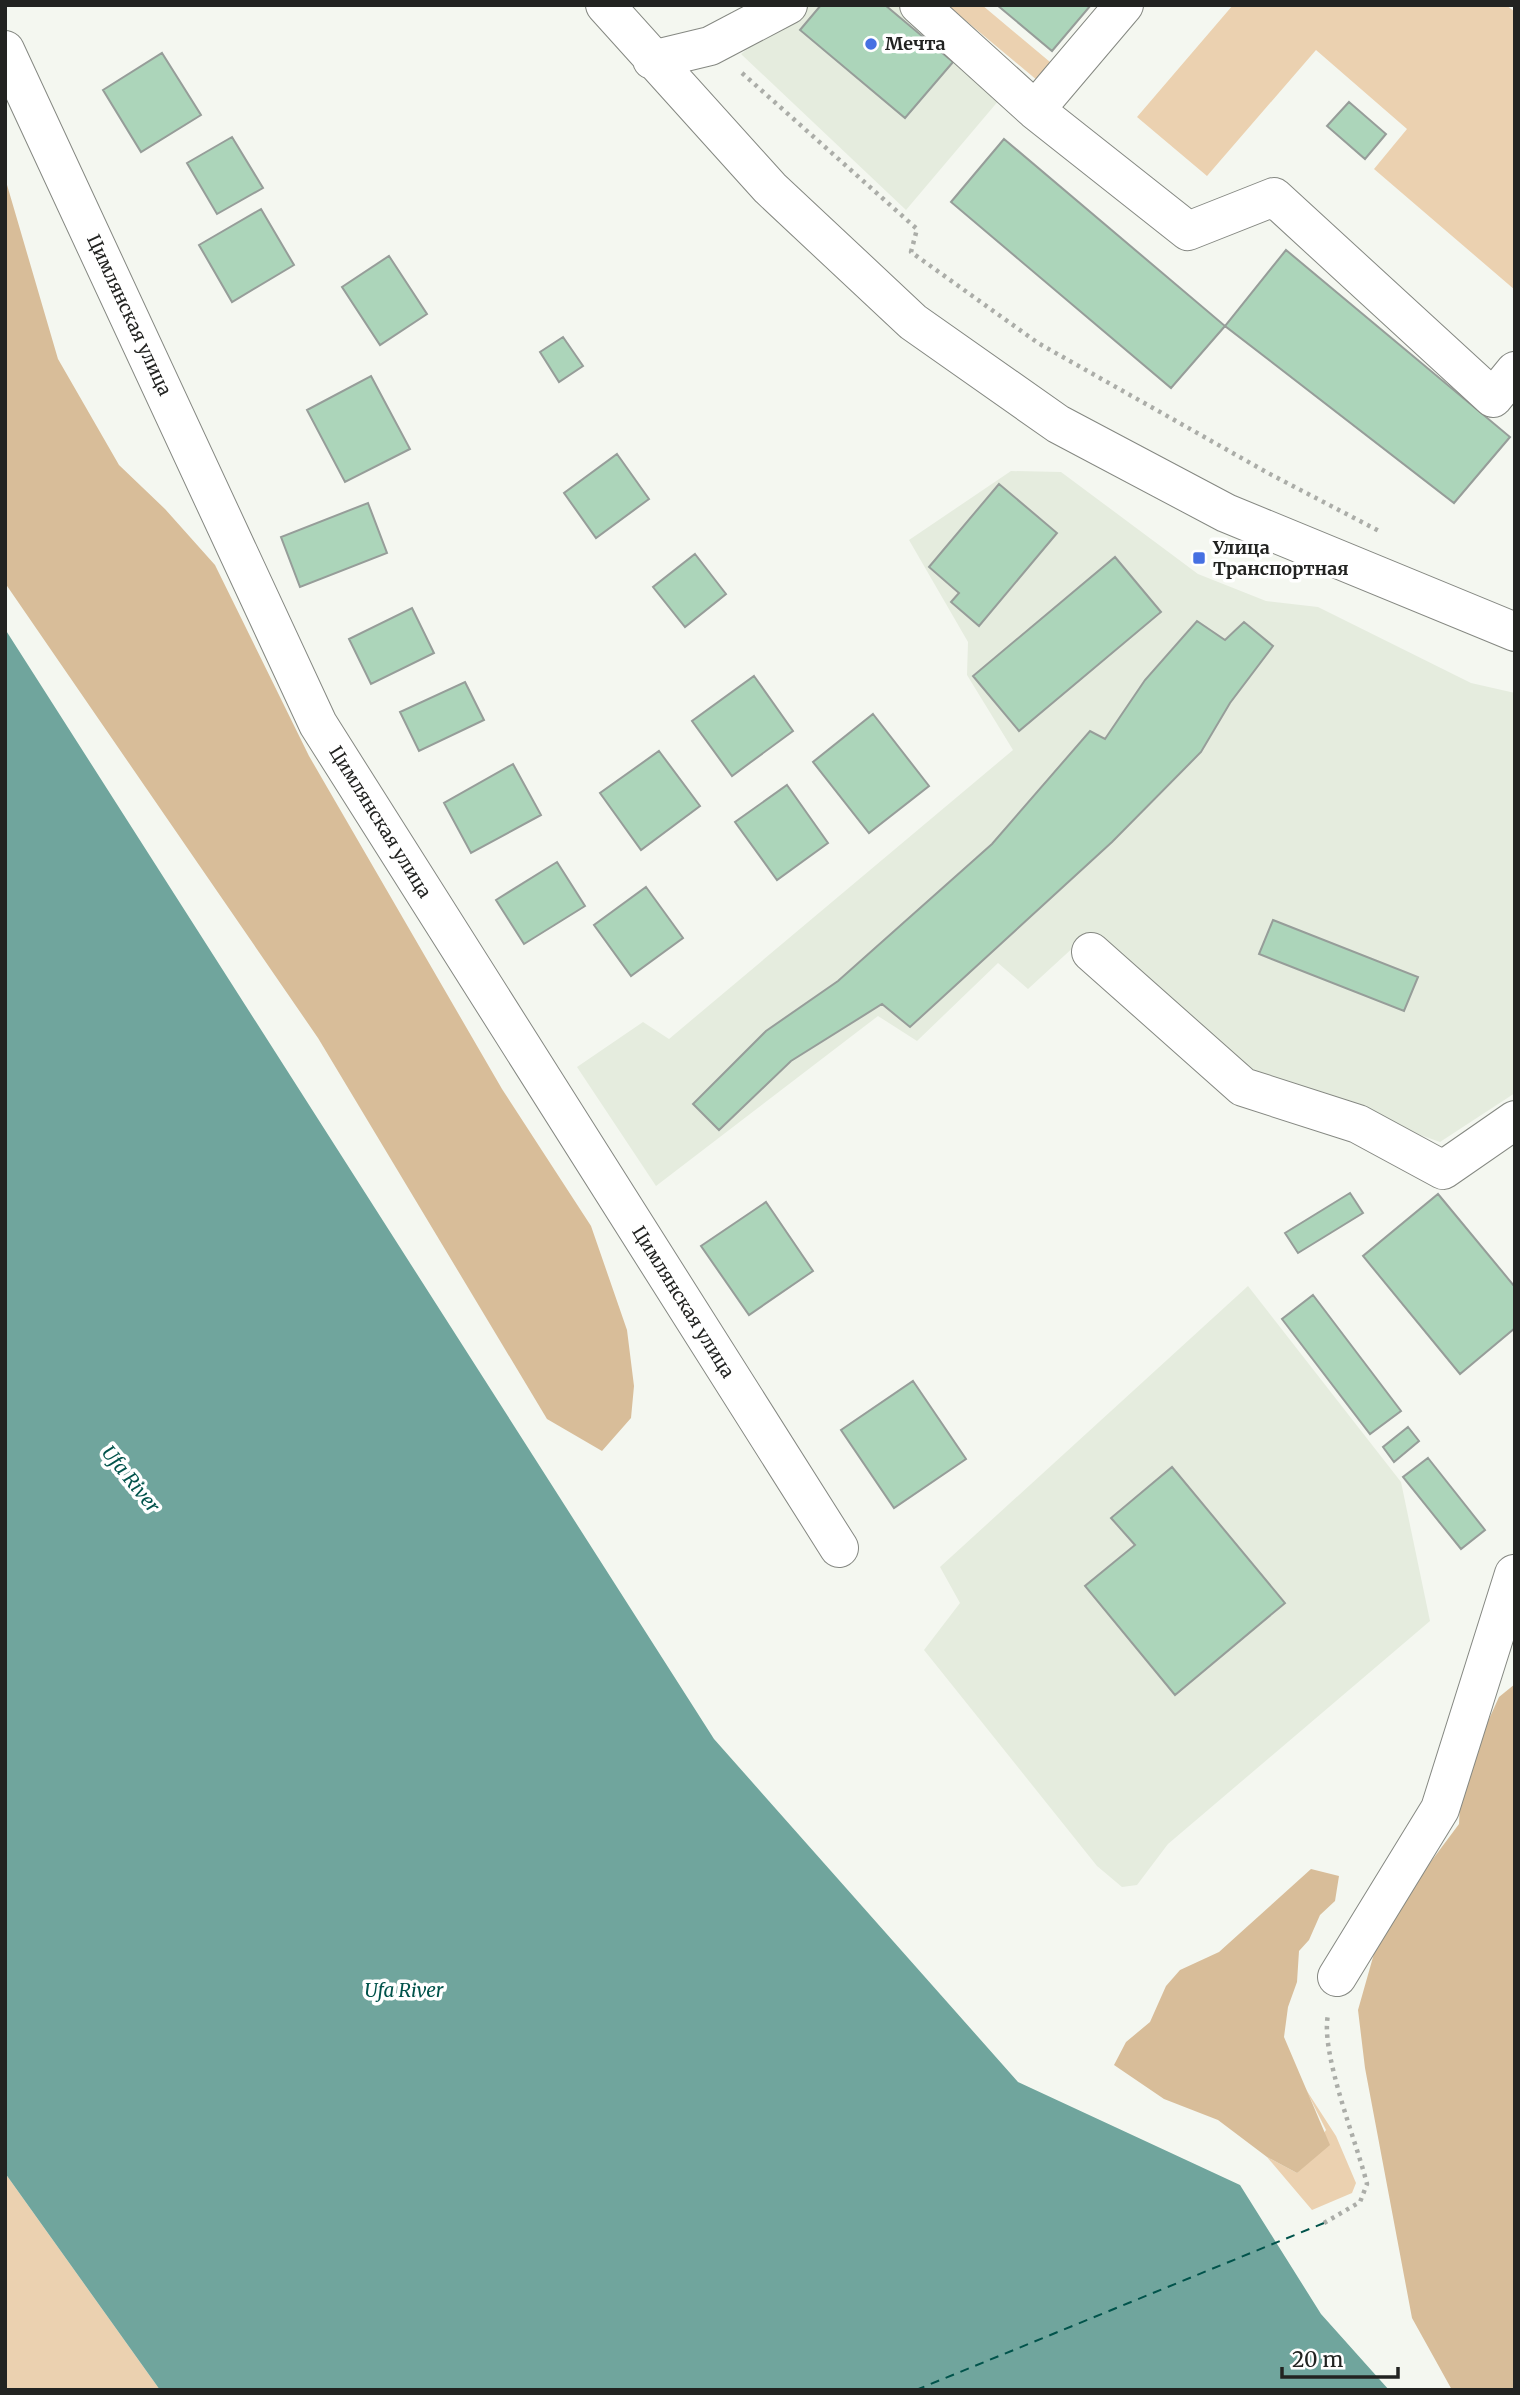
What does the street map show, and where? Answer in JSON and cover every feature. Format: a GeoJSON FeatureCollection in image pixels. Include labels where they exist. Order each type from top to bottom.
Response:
{"type":"FeatureCollection","features":[{"type":"Feature","properties":{"kind":"street"},"geometry":{"type":"LineString","coordinates":[[605,5],[770,188],[914,322],[1058,424],[1226,513],[1515,632]]}},
{"type":"Feature","properties":{"kind":"street"},"geometry":{"type":"LineString","coordinates":[[652,60],[710,46],[788,5]]}},
{"type":"Feature","properties":{"kind":"street"},"geometry":{"type":"LineString","coordinates":[[919,5],[1035,110],[1188,230],[1274,197],[1493,398],[1515,371]]}},
{"type":"Feature","properties":{"kind":"street"},"geometry":{"type":"LineString","coordinates":[[1035,110],[1124,5]]}},
{"type":"Feature","properties":{"kind":"street","name":"Цимлянская улица"},"geometry":{"type":"LineString","coordinates":[[5,50],[318,724],[839,1548]]}},
{"type":"Feature","properties":{"kind":"street"},"geometry":{"type":"LineString","coordinates":[[1091,952],[1243,1087],[1358,1124],[1443,1170],[1515,1120]]}},
{"type":"Feature","properties":{"kind":"street"},"geometry":{"type":"LineString","coordinates":[[1336,1977],[1440,1809],[1515,1573]]}},
{"type":"Feature","properties":{"kind":"path"},"geometry":{"type":"LineString","coordinates":[[710,46],[917,229],[911,253],[1038,344],[1268,473],[1392,537]]}},
{"type":"Feature","properties":{"kind":"path"},"geometry":{"type":"LineString","coordinates":[[1324,2223],[1360,2202],[1367,2184],[1335,2073],[1326,2025],[1336,1977]]}},
{"type":"Feature","properties":{"kind":"shaded area"},"geometry":{"type":"Polygon","coordinates":[[[804,5],[904,5],[1005,93],[906,210],[741,54],[804,5]]]}},
{"type":"Feature","properties":{"kind":"shaded area"},"geometry":{"type":"Polygon","coordinates":[[[947,5],[982,5],[1050,62],[1095,10],[1103,16],[1044,86],[947,5]]]}},
{"type":"Feature","properties":{"kind":"shaded area"},"geometry":{"type":"Polygon","coordinates":[[[1233,5],[1506,5],[1515,12],[1515,290],[1374,169],[1407,129],[1316,50],[1207,176],[1137,117],[1233,5]]]}},
{"type":"Feature","properties":{"kind":"shaded area"},"geometry":{"type":"Polygon","coordinates":[[[5,178],[58,359],[119,465],[165,509],[215,565],[309,756],[502,1089],[591,1226],[627,1330],[634,1386],[631,1418],[602,1451],[547,1419],[318,1038],[5,583],[5,178]]]}},
{"type":"Feature","properties":{"kind":"shaded area"},"geometry":{"type":"Polygon","coordinates":[[[1011,471],[1061,472],[1198,574],[1266,601],[1318,607],[1471,683],[1515,693],[1515,1093],[1440,1142],[1262,1079],[1089,933],[1028,989],[998,963],[917,1041],[878,1016],[656,1186],[577,1067],[643,1022],[669,1039],[1013,750],[967,675],[968,642],[909,540],[1011,471]]]}},
{"type":"Feature","properties":{"kind":"shaded area"},"geometry":{"type":"Polygon","coordinates":[[[1248,1286],[1401,1482],[1430,1621],[1168,1844],[1137,1885],[1122,1887],[1097,1866],[924,1650],[960,1603],[940,1567],[1248,1286]]]}},
{"type":"Feature","properties":{"kind":"shaded area"},"geometry":{"type":"Polygon","coordinates":[[[1515,1684],[1515,2390],[1452,2390],[1412,2318],[1365,2068],[1358,2010],[1377,1943],[1412,1887],[1459,1824],[1461,1781],[1499,1697],[1515,1684]]]}},
{"type":"Feature","properties":{"kind":"shaded area"},"geometry":{"type":"Polygon","coordinates":[[[1311,1869],[1339,1876],[1335,1901],[1320,1915],[1309,1940],[1299,1951],[1297,1982],[1288,2007],[1284,2037],[1330,2145],[1297,2173],[1267,2157],[1218,2120],[1164,2099],[1114,2065],[1126,2042],[1150,2022],[1166,1986],[1180,1970],[1219,1952],[1311,1869]]]}},
{"type":"Feature","properties":{"kind":"shaded area"},"geometry":{"type":"Polygon","coordinates":[[[1305,2088],[1336,2136],[1356,2183],[1352,2193],[1312,2210],[1267,2157],[1297,2173],[1326,2130],[1305,2088]]]}},
{"type":"Feature","properties":{"kind":"shaded area"},"geometry":{"type":"Polygon","coordinates":[[[5,2173],[160,2390],[5,2390],[5,2173]]]}},
{"type":"Feature","properties":{"kind":"water","name":"Ufa River"},"geometry":{"type":"Polygon","coordinates":[[[5,629],[714,1739],[1018,2082],[1240,2185],[1321,2314],[1389,2390],[160,2390],[5,2173],[5,629]]]}},
{"type":"Feature","properties":{"kind":"building"},"geometry":{"type":"Polygon","coordinates":[[[821,5],[885,5],[953,62],[905,118],[800,30],[821,5]]]}},
{"type":"Feature","properties":{"kind":"building"},"geometry":{"type":"Polygon","coordinates":[[[997,5],[1091,5],[1052,51],[997,5]]]}},
{"type":"Feature","properties":{"kind":"building"},"geometry":{"type":"Polygon","coordinates":[[[162,53],[201,115],[141,152],[103,90],[162,53]]]}},
{"type":"Feature","properties":{"kind":"building"},"geometry":{"type":"Polygon","coordinates":[[[1349,102],[1386,134],[1365,159],[1327,126],[1349,102]]]}},
{"type":"Feature","properties":{"kind":"building"},"geometry":{"type":"Polygon","coordinates":[[[232,137],[263,188],[217,214],[187,163],[232,137]]]}},
{"type":"Feature","properties":{"kind":"building"},"geometry":{"type":"Polygon","coordinates":[[[1004,139],[1225,326],[1171,388],[951,202],[1004,139]]]}},
{"type":"Feature","properties":{"kind":"building"},"geometry":{"type":"Polygon","coordinates":[[[261,209],[294,265],[232,302],[199,245],[261,209]]]}},
{"type":"Feature","properties":{"kind":"building"},"geometry":{"type":"Polygon","coordinates":[[[1286,250],[1510,437],[1454,503],[1225,326],[1286,250]]]}},
{"type":"Feature","properties":{"kind":"building"},"geometry":{"type":"Polygon","coordinates":[[[389,256],[427,314],[380,345],[342,287],[389,256]]]}},
{"type":"Feature","properties":{"kind":"building"},"geometry":{"type":"Polygon","coordinates":[[[563,337],[583,366],[559,382],[540,352],[563,337]]]}},
{"type":"Feature","properties":{"kind":"building"},"geometry":{"type":"Polygon","coordinates":[[[371,376],[410,449],[345,482],[307,410],[371,376]]]}},
{"type":"Feature","properties":{"kind":"building"},"geometry":{"type":"Polygon","coordinates":[[[617,454],[649,499],[596,538],[564,493],[617,454]]]}},
{"type":"Feature","properties":{"kind":"building"},"geometry":{"type":"Polygon","coordinates":[[[999,484],[1057,533],[979,626],[951,602],[959,593],[929,567],[999,484]]]}},
{"type":"Feature","properties":{"kind":"building"},"geometry":{"type":"Polygon","coordinates":[[[368,503],[387,553],[300,587],[281,537],[368,503]]]}},
{"type":"Feature","properties":{"kind":"building"},"geometry":{"type":"Polygon","coordinates":[[[695,554],[726,594],[685,627],[653,587],[695,554]]]}},
{"type":"Feature","properties":{"kind":"building"},"geometry":{"type":"Polygon","coordinates":[[[1115,557],[1161,612],[1019,731],[973,676],[1115,557]]]}},
{"type":"Feature","properties":{"kind":"building"},"geometry":{"type":"Polygon","coordinates":[[[412,608],[434,653],[371,684],[349,639],[412,608]]]}},
{"type":"Feature","properties":{"kind":"building"},"geometry":{"type":"Polygon","coordinates":[[[1197,621],[1225,640],[1244,622],[1273,646],[1230,703],[1201,752],[1112,842],[910,1027],[882,1004],[791,1061],[719,1130],[693,1104],[766,1031],[838,981],[992,844],[1090,731],[1105,739],[1145,680],[1197,621]]]}},
{"type":"Feature","properties":{"kind":"building"},"geometry":{"type":"Polygon","coordinates":[[[754,676],[793,731],[732,776],[692,721],[754,676]]]}},
{"type":"Feature","properties":{"kind":"building"},"geometry":{"type":"Polygon","coordinates":[[[465,682],[484,720],[419,751],[400,712],[465,682]]]}},
{"type":"Feature","properties":{"kind":"building"},"geometry":{"type":"Polygon","coordinates":[[[873,714],[929,786],[869,833],[813,762],[873,714]]]}},
{"type":"Feature","properties":{"kind":"building"},"geometry":{"type":"Polygon","coordinates":[[[659,751],[700,806],[641,850],[600,793],[659,751]]]}},
{"type":"Feature","properties":{"kind":"building"},"geometry":{"type":"Polygon","coordinates":[[[513,764],[541,815],[471,853],[444,803],[513,764]]]}},
{"type":"Feature","properties":{"kind":"building"},"geometry":{"type":"Polygon","coordinates":[[[787,785],[828,843],[777,880],[735,822],[787,785]]]}},
{"type":"Feature","properties":{"kind":"building"},"geometry":{"type":"Polygon","coordinates":[[[557,862],[585,906],[524,944],[496,900],[557,862]]]}},
{"type":"Feature","properties":{"kind":"building"},"geometry":{"type":"Polygon","coordinates":[[[646,887],[683,938],[631,976],[594,925],[646,887]]]}},
{"type":"Feature","properties":{"kind":"building"},"geometry":{"type":"Polygon","coordinates":[[[1273,920],[1418,977],[1404,1011],[1259,954],[1273,920]]]}},
{"type":"Feature","properties":{"kind":"building"},"geometry":{"type":"Polygon","coordinates":[[[1350,1193],[1363,1213],[1298,1253],[1285,1233],[1350,1193]]]}},
{"type":"Feature","properties":{"kind":"building"},"geometry":{"type":"Polygon","coordinates":[[[1438,1194],[1515,1287],[1515,1328],[1460,1374],[1363,1256],[1438,1194]]]}},
{"type":"Feature","properties":{"kind":"building"},"geometry":{"type":"Polygon","coordinates":[[[766,1202],[813,1271],[749,1315],[701,1246],[766,1202]]]}},
{"type":"Feature","properties":{"kind":"building"},"geometry":{"type":"Polygon","coordinates":[[[1313,1295],[1401,1411],[1370,1434],[1282,1319],[1313,1295]]]}},
{"type":"Feature","properties":{"kind":"building"},"geometry":{"type":"Polygon","coordinates":[[[913,1381],[966,1459],[894,1508],[841,1430],[913,1381]]]}},
{"type":"Feature","properties":{"kind":"building"},"geometry":{"type":"Polygon","coordinates":[[[1408,1427],[1419,1441],[1394,1462],[1383,1447],[1408,1427]]]}},
{"type":"Feature","properties":{"kind":"building"},"geometry":{"type":"Polygon","coordinates":[[[1428,1458],[1485,1530],[1461,1549],[1403,1477],[1428,1458]]]}},
{"type":"Feature","properties":{"kind":"building"},"geometry":{"type":"Polygon","coordinates":[[[1172,1467],[1285,1603],[1175,1695],[1085,1586],[1135,1545],[1111,1518],[1172,1467]]]}},
{"type":"Feature","properties":{"kind":"ferry route"},"geometry":{"type":"LineString","coordinates":[[916,2390],[1324,2223]]}},
{"type":"Feature","properties":{"kind":"place","name":"Мечта"},"geometry":{"type":"Point","coordinates":[871,44]}},
{"type":"Feature","properties":{"kind":"place","name":"Улица Транспортная"},"geometry":{"type":"Point","coordinates":[1199,558]}}]}
